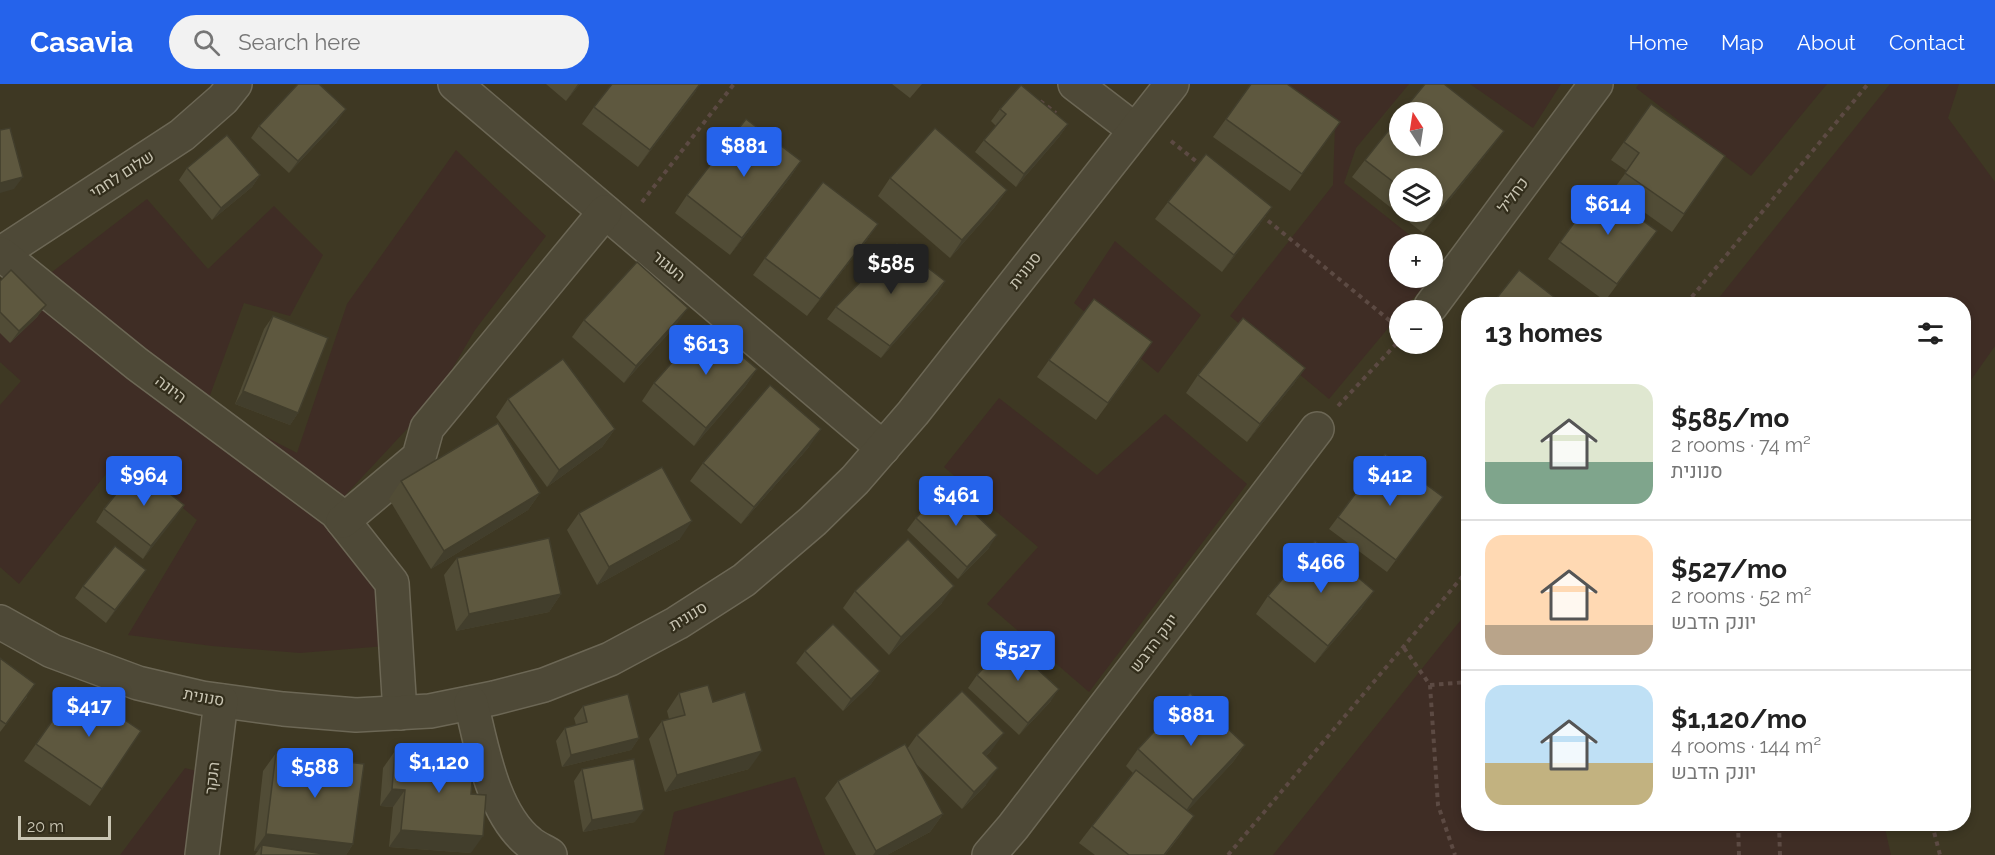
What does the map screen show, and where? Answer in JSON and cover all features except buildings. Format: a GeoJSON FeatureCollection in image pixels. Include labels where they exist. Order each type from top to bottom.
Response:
{"type":"FeatureCollection","features":[{"type":"Feature","properties":{"kind":"street","name":"שלום לחמי"},"geometry":{"type":"LineString","coordinates":[[1,254],[182,135],[223,99],[235,84]]}},
{"type":"Feature","properties":{"kind":"street","name":"העגור"},"geometry":{"type":"LineString","coordinates":[[455,84],[883,448]]}},
{"type":"Feature","properties":{"kind":"street"},"geometry":{"type":"LineString","coordinates":[[1075,84],[1135,130]]}},
{"type":"Feature","properties":{"kind":"street","name":"סנונית"},"geometry":{"type":"LineString","coordinates":[[0,622],[52,651],[138,683],[221,701],[356,715],[430,711],[471,703],[544,685],[610,659],[677,623],[744,580],[855,480],[913,413],[1172,84]]}},
{"type":"Feature","properties":{"kind":"street","name":"כחליל"},"geometry":{"type":"LineString","coordinates":[[1435,300],[1596,84]]}},
{"type":"Feature","properties":{"kind":"street"},"geometry":{"type":"LineString","coordinates":[[343,521],[419,457],[427,428],[614,219]]}},
{"type":"Feature","properties":{"kind":"street","name":"היונה"},"geometry":{"type":"LineString","coordinates":[[1,254],[137,364],[336,512],[392,583],[400,713]]}},
{"type":"Feature","properties":{"kind":"street","name":"יונק הדבש"},"geometry":{"type":"LineString","coordinates":[[989,855],[1013,827],[1317,429]]}},
{"type":"Feature","properties":{"kind":"street","name":"הנקר"},"geometry":{"type":"LineString","coordinates":[[202,855],[221,701]]}},
{"type":"Feature","properties":{"kind":"street"},"geometry":{"type":"LineString","coordinates":[[471,703],[486,764],[500,804],[528,851]]}},
{"type":"Feature","properties":{"kind":"path"},"geometry":{"type":"LineString","coordinates":[[614,219],[734,84]]}},
{"type":"Feature","properties":{"kind":"path"},"geometry":{"type":"LineString","coordinates":[[1692,297],[1868,84]]}},
{"type":"Feature","properties":{"kind":"path"},"geometry":{"type":"LineString","coordinates":[[1171,141],[1208,171]]}},
{"type":"Feature","properties":{"kind":"path"},"geometry":{"type":"LineString","coordinates":[[1253,208],[1389,320]]}},
{"type":"Feature","properties":{"kind":"path"},"geometry":{"type":"LineString","coordinates":[[1317,429],[1389,352]]}},
{"type":"Feature","properties":{"kind":"path"},"geometry":{"type":"LineString","coordinates":[[1228,855],[1461,579]]}},
{"type":"Feature","properties":{"kind":"path"},"geometry":{"type":"LineString","coordinates":[[1404,648],[1430,685],[1438,805],[1455,855]]}},
{"type":"Feature","properties":{"kind":"path"},"geometry":{"type":"LineString","coordinates":[[1430,685],[1461,683]]}},
{"type":"Feature","properties":{"kind":"path"},"geometry":{"type":"LineString","coordinates":[[1738,831],[1739,855]]}},
{"type":"Feature","properties":{"kind":"path"},"geometry":{"type":"LineString","coordinates":[[1779,831],[1780,855]]}},
{"type":"Feature","properties":{"kind":"path"},"geometry":{"type":"LineString","coordinates":[[1934,831],[1940,855]]}},
{"type":"Feature","properties":{"kind":"shaded area"},"geometry":{"type":"Polygon","coordinates":[[[1274,84],[1409,84],[1394,102],[1389,102],[1389,108],[1356,148],[1344,183],[1389,219],[1389,222],[1393,222],[1408,234],[1389,234],[1389,288],[1422,288],[1412,300],[1389,300],[1389,327],[1329,399],[1230,316],[1333,185],[1335,125],[1274,84]]]}},
{"type":"Feature","properties":{"kind":"shaded area"},"geometry":{"type":"Polygon","coordinates":[[[1470,84],[1561,84],[1533,128],[1470,84]]]}},
{"type":"Feature","properties":{"kind":"shaded area"},"geometry":{"type":"Polygon","coordinates":[[[1639,84],[1827,84],[1751,176],[1636,88],[1639,84]]]}},
{"type":"Feature","properties":{"kind":"shaded area"},"geometry":{"type":"Polygon","coordinates":[[[1890,84],[1959,84],[1948,118],[1995,182],[1995,346],[1971,380],[1971,297],[1720,297],[1890,84]]]}},
{"type":"Feature","properties":{"kind":"shaded area"},"geometry":{"type":"Polygon","coordinates":[[[456,150],[546,236],[475,330],[434,400],[324,518],[375,556],[410,644],[300,653],[212,646],[128,635],[197,520],[121,455],[19,584],[0,567],[0,405],[21,381],[0,362],[0,312],[147,199],[208,269],[274,206],[323,255],[290,316],[244,303],[206,406],[297,453],[347,304],[456,150]]]}},
{"type":"Feature","properties":{"kind":"shaded area"},"geometry":{"type":"Polygon","coordinates":[[[1115,241],[1201,315],[1158,373],[1074,303],[1115,241]]]}},
{"type":"Feature","properties":{"kind":"shaded area"},"geometry":{"type":"Polygon","coordinates":[[[999,398],[1097,475],[1165,414],[1247,484],[1089,692],[987,604],[1038,547],[944,467],[999,398]]]}},
{"type":"Feature","properties":{"kind":"shaded area"},"geometry":{"type":"Polygon","coordinates":[[[1461,620],[1461,831],[1886,831],[1891,855],[1273,855],[1461,620]]]}},
{"type":"Feature","properties":{"kind":"shaded area"},"geometry":{"type":"Polygon","coordinates":[[[185,768],[219,777],[213,855],[120,855],[185,768]]]}},
{"type":"Feature","properties":{"kind":"shaded area"},"geometry":{"type":"Polygon","coordinates":[[[795,777],[825,855],[664,855],[674,812],[795,777]]]}}]}
